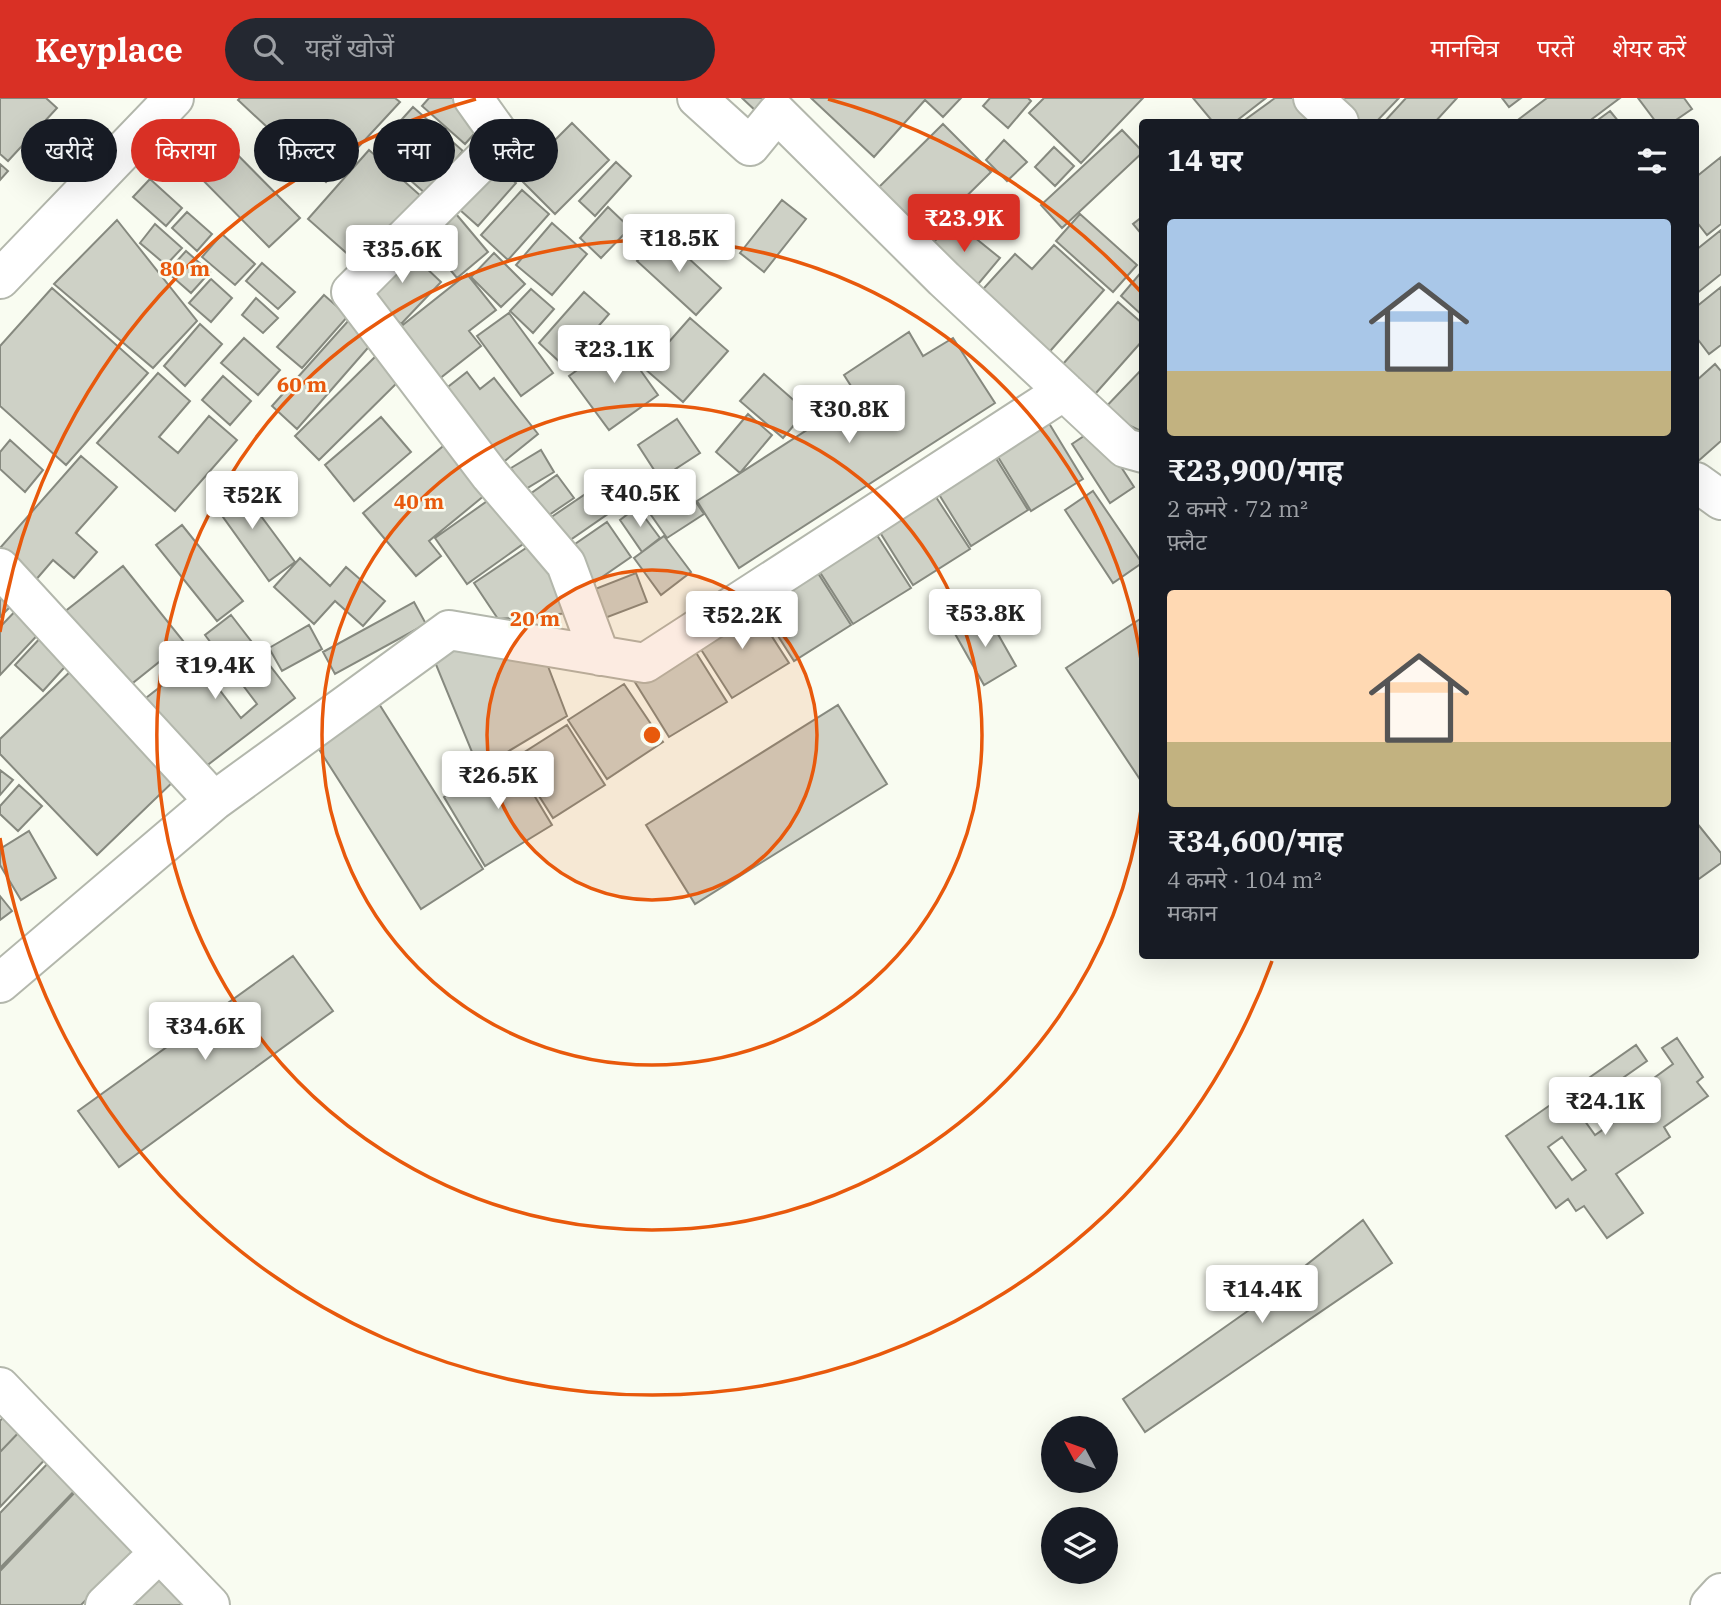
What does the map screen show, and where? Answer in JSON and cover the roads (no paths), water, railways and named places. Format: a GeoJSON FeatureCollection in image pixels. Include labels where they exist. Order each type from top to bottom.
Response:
{"type":"FeatureCollection","features":[{"type":"Feature","properties":{"kind":"street"},"geometry":{"type":"LineString","coordinates":[[0,279],[174,98]]}},
{"type":"Feature","properties":{"kind":"street"},"geometry":{"type":"LineString","coordinates":[[473,98],[503,140],[351,292],[490,475],[566,564],[600,656]]}},
{"type":"Feature","properties":{"kind":"street"},"geometry":{"type":"LineString","coordinates":[[697,98],[750,146],[777,113],[944,279],[1125,448],[1139,452]]}},
{"type":"Feature","properties":{"kind":"street"},"geometry":{"type":"LineString","coordinates":[[1313,98],[1336,119]]}},
{"type":"Feature","properties":{"kind":"street"},"geometry":{"type":"LineString","coordinates":[[0,983],[215,801],[449,629],[645,663],[1064,391]]}},
{"type":"Feature","properties":{"kind":"street"},"geometry":{"type":"LineString","coordinates":[[1699,484],[1721,500]]}},
{"type":"Feature","properties":{"kind":"street"},"geometry":{"type":"LineString","coordinates":[[0,568],[215,801]]}},
{"type":"Feature","properties":{"kind":"street"},"geometry":{"type":"LineString","coordinates":[[0,1387],[210,1605]]}},
{"type":"Feature","properties":{"kind":"street"},"geometry":{"type":"LineString","coordinates":[[105,1605],[158,1554]]}},
{"type":"Feature","properties":{"kind":"street"},"geometry":{"type":"LineString","coordinates":[[1710,1605],[1721,1593]]}}]}
